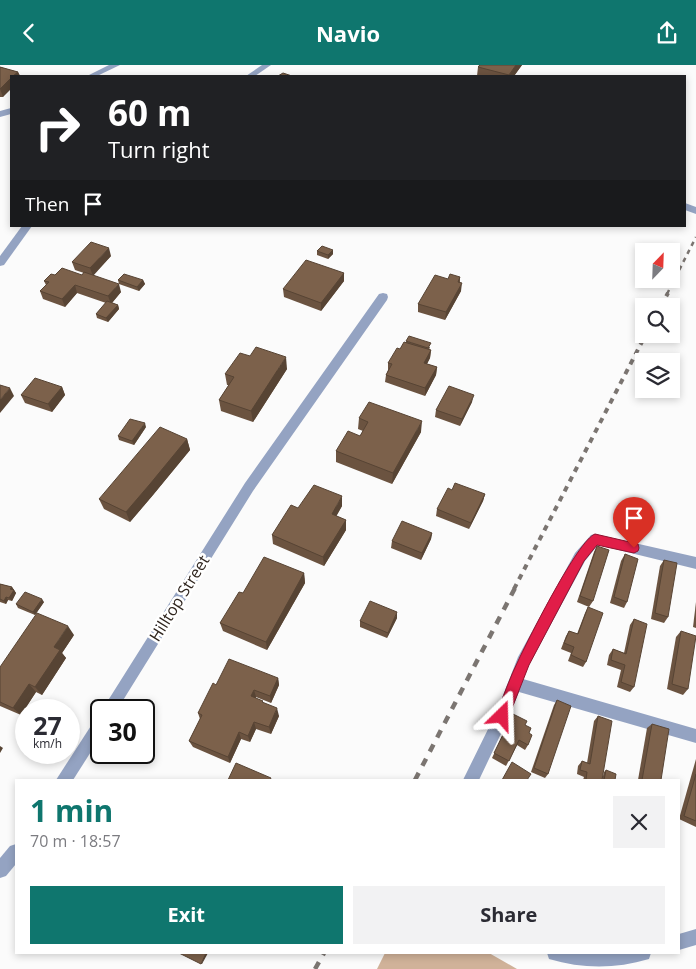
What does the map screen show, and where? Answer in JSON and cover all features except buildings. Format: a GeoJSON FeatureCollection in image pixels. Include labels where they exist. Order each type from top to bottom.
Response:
{"type":"FeatureCollection","features":[{"type":"Feature","properties":{"kind":"street"},"geometry":{"type":"LineString","coordinates":[[94,75],[116,65]]}},
{"type":"Feature","properties":{"kind":"street"},"geometry":{"type":"LineString","coordinates":[[252,75],[267,65]]}},
{"type":"Feature","properties":{"kind":"street"},"geometry":{"type":"LineString","coordinates":[[0,263],[26,227]]}},
{"type":"Feature","properties":{"kind":"street","name":"Hilltop Street"},"geometry":{"type":"LineString","coordinates":[[117,699],[249,487],[383,297]]}},
{"type":"Feature","properties":{"kind":"street"},"geometry":{"type":"LineString","coordinates":[[471,779],[516,683],[523,663],[580,557],[595,539],[696,563]]}},
{"type":"Feature","properties":{"kind":"street"},"geometry":{"type":"LineString","coordinates":[[516,683],[696,735]]}},
{"type":"Feature","properties":{"kind":"street"},"geometry":{"type":"LineString","coordinates":[[65,779],[90,740]]}},
{"type":"Feature","properties":{"kind":"street"},"geometry":{"type":"LineString","coordinates":[[0,870],[15,853]]}},
{"type":"Feature","properties":{"kind":"street"},"geometry":{"type":"LineString","coordinates":[[680,942],[696,937]]}},
{"type":"Feature","properties":{"kind":"street"},"geometry":{"type":"LineString","coordinates":[[557,954],[570,960],[602,965],[640,954]]}},
{"type":"Feature","properties":{"kind":"shaded area"},"geometry":{"type":"Polygon","coordinates":[[[384,954],[491,954],[517,969],[377,969],[384,954]]]}},
{"type":"Feature","properties":{"kind":"railway"},"geometry":{"type":"LineString","coordinates":[[667,294],[696,237]]}},
{"type":"Feature","properties":{"kind":"railway"},"geometry":{"type":"LineString","coordinates":[[665,298],[668,293]]}},
{"type":"Feature","properties":{"kind":"railway"},"geometry":{"type":"LineString","coordinates":[[514,589],[641,343]]}},
{"type":"Feature","properties":{"kind":"railway"},"geometry":{"type":"LineString","coordinates":[[416,779],[515,588]]}},
{"type":"Feature","properties":{"kind":"railway"},"geometry":{"type":"LineString","coordinates":[[315,969],[323,954]]}},
{"type":"Feature","properties":{"kind":"route"},"geometry":{"type":"LineString","coordinates":[[502,716],[523,663],[580,557],[595,539],[634,548]]}}]}
